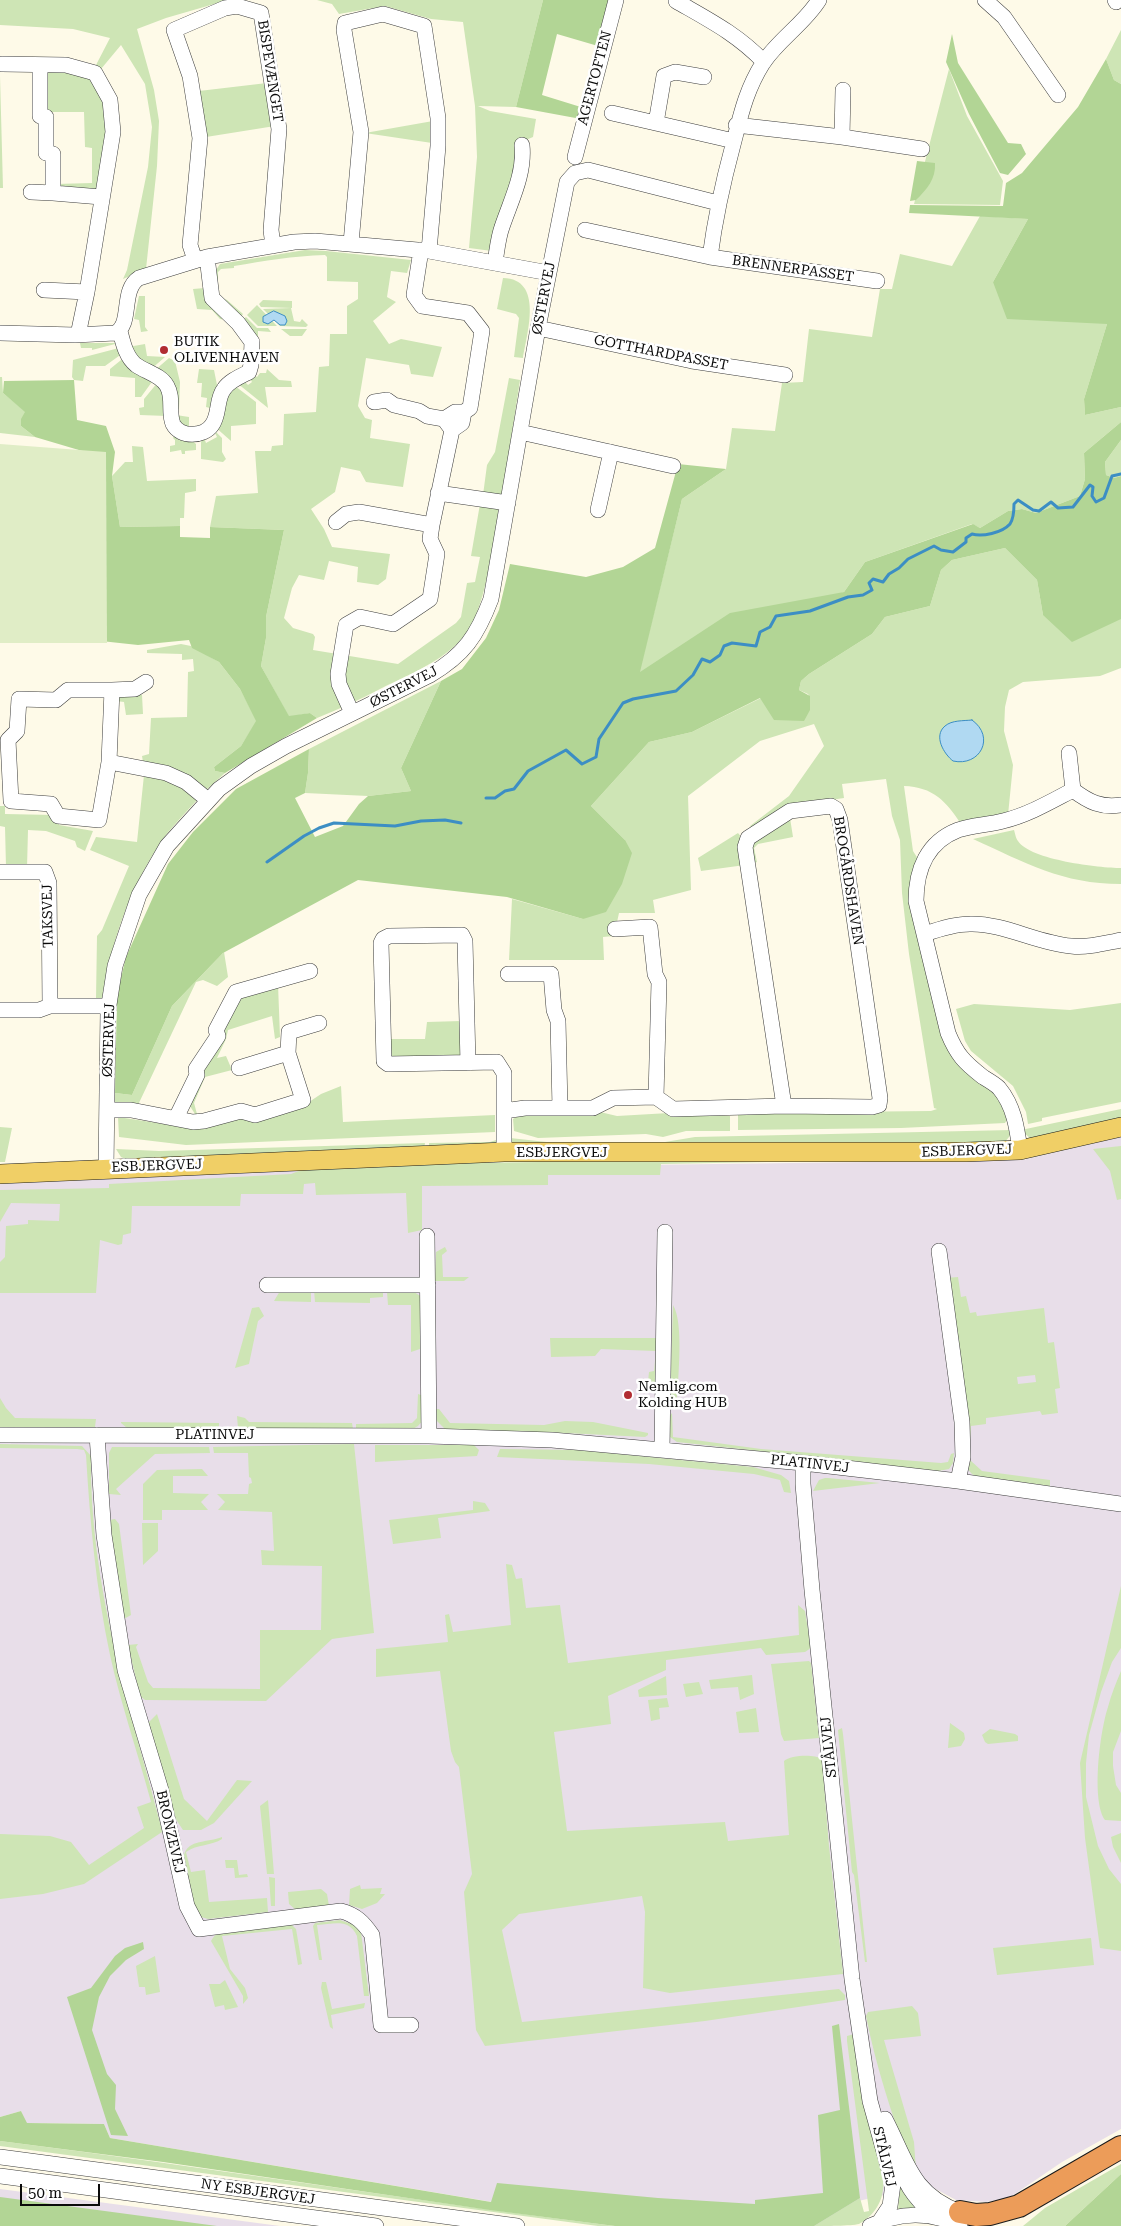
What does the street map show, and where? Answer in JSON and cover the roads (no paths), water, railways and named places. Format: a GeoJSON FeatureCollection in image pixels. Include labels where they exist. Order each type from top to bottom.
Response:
{"type":"FeatureCollection","features":[{"type":"Feature","properties":{"kind":"highway"},"geometry":{"type":"LineString","coordinates":[[960,2219],[990,2214],[1019,2206],[1120,2153]]}},
{"type":"Feature","properties":{"kind":"highway"},"geometry":{"type":"LineString","coordinates":[[1000,2226],[1015,2220],[1120,2153]]}},
{"type":"Feature","properties":{"kind":"main road","name":"ESBJERGVEJ"},"geometry":{"type":"LineString","coordinates":[[0,1174],[504,1152],[839,1153],[1020,1150],[1121,1126]]}},
{"type":"Feature","properties":{"kind":"street","name":"AGERTOFTEN"},"geometry":{"type":"LineString","coordinates":[[575,157],[616,0]]}},
{"type":"Feature","properties":{"kind":"street"},"geometry":{"type":"LineString","coordinates":[[710,257],[718,203],[734,141],[736,125],[749,90],[764,62],[779,42],[810,12],[819,0]]}},
{"type":"Feature","properties":{"kind":"street"},"geometry":{"type":"LineString","coordinates":[[985,0],[1004,17],[1058,95]]}},
{"type":"Feature","properties":{"kind":"street"},"geometry":{"type":"LineString","coordinates":[[676,1],[718,24],[745,43],[764,62]]}},
{"type":"Feature","properties":{"kind":"street","name":"BISPEVÆNGET"},"geometry":{"type":"LineString","coordinates":[[201,259],[190,244],[200,138],[190,76],[174,30],[225,8],[237,6],[261,13],[279,129],[271,230],[273,246]]}},
{"type":"Feature","properties":{"kind":"street"},"geometry":{"type":"LineString","coordinates":[[351,243],[361,132],[344,30],[345,23],[383,14],[424,26],[438,118],[438,146],[425,251],[414,295],[422,306],[468,313],[482,331],[470,408],[464,412],[455,412],[448,424],[430,539],[437,554],[430,599],[393,624],[360,617],[346,626],[338,674],[339,684],[352,713]]}},
{"type":"Feature","properties":{"kind":"street"},"geometry":{"type":"LineString","coordinates":[[2,64],[66,65],[95,73],[110,100],[113,132],[87,292],[78,335]]}},
{"type":"Feature","properties":{"kind":"street"},"geometry":{"type":"LineString","coordinates":[[40,65],[40,116],[46,117],[46,153],[52,154],[53,193]]}},
{"type":"Feature","properties":{"kind":"street"},"geometry":{"type":"LineString","coordinates":[[656,123],[664,76],[675,72],[704,77]]}},
{"type":"Feature","properties":{"kind":"street"},"geometry":{"type":"LineString","coordinates":[[842,137],[843,90]]}},
{"type":"Feature","properties":{"kind":"street"},"geometry":{"type":"LineString","coordinates":[[612,113],[734,141]]}},
{"type":"Feature","properties":{"kind":"street"},"geometry":{"type":"LineString","coordinates":[[736,125],[842,137],[922,149]]}},
{"type":"Feature","properties":{"kind":"street"},"geometry":{"type":"LineString","coordinates":[[495,262],[502,228],[523,163],[522,145]]}},
{"type":"Feature","properties":{"kind":"street","name":"ØSTERVEJ"},"geometry":{"type":"LineString","coordinates":[[106,1169],[109,1006],[115,966],[139,895],[167,846],[219,789],[251,766],[286,746],[448,664],[472,640],[481,625],[492,599],[538,328],[567,182],[575,173],[588,170],[718,203]]}},
{"type":"Feature","properties":{"kind":"street"},"geometry":{"type":"LineString","coordinates":[[31,192],[101,198]]}},
{"type":"Feature","properties":{"kind":"street","name":"BRENNERPASSET"},"geometry":{"type":"LineString","coordinates":[[585,230],[710,257],[877,282]]}},
{"type":"Feature","properties":{"kind":"street"},"geometry":{"type":"LineString","coordinates":[[0,333],[78,335],[115,333],[120,331],[123,326],[129,291],[134,281],[167,268],[201,259],[294,242],[351,243],[425,251],[549,273]]}},
{"type":"Feature","properties":{"kind":"street"},"geometry":{"type":"LineString","coordinates":[[120,331],[132,361],[166,384],[170,395],[172,418],[177,429],[198,434],[209,428],[215,420],[218,403],[224,388],[249,372],[252,364],[252,342],[238,323],[212,298],[201,259]]}},
{"type":"Feature","properties":{"kind":"street"},"geometry":{"type":"LineString","coordinates":[[44,290],[87,292]]}},
{"type":"Feature","properties":{"kind":"street","name":"GOTTHARDPASSET"},"geometry":{"type":"LineString","coordinates":[[538,328],[692,361],[784,375]]}},
{"type":"Feature","properties":{"kind":"street"},"geometry":{"type":"LineString","coordinates":[[374,402],[387,400],[394,405],[419,411],[448,424]]}},
{"type":"Feature","properties":{"kind":"street"},"geometry":{"type":"LineString","coordinates":[[520,432],[673,466]]}},
{"type":"Feature","properties":{"kind":"street"},"geometry":{"type":"LineString","coordinates":[[598,510],[612,452]]}},
{"type":"Feature","properties":{"kind":"street"},"geometry":{"type":"LineString","coordinates":[[438,492],[508,503]]}},
{"type":"Feature","properties":{"kind":"street"},"geometry":{"type":"LineString","coordinates":[[336,522],[346,514],[359,512],[432,525]]}},
{"type":"Feature","properties":{"kind":"street"},"geometry":{"type":"LineString","coordinates":[[112,690],[109,762],[98,820],[58,816],[51,804],[11,801],[8,740],[17,731],[18,699],[56,700],[68,690],[112,690],[135,690],[146,682]]}},
{"type":"Feature","properties":{"kind":"street"},"geometry":{"type":"LineString","coordinates":[[1068,753],[1073,790]]}},
{"type":"Feature","properties":{"kind":"street"},"geometry":{"type":"LineString","coordinates":[[109,762],[166,772],[186,782],[208,800]]}},
{"type":"Feature","properties":{"kind":"street"},"geometry":{"type":"LineString","coordinates":[[1073,790],[1096,804],[1110,807],[1121,805]]}},
{"type":"Feature","properties":{"kind":"street"},"geometry":{"type":"LineString","coordinates":[[1020,1150],[1016,1120],[1008,1103],[998,1088],[963,1062],[954,1049],[942,1011],[916,901],[916,883],[927,853],[941,838],[958,830],[1028,814],[1073,790]]}},
{"type":"Feature","properties":{"kind":"street","name":"BROGÅRDSHAVEN"},"geometry":{"type":"LineString","coordinates":[[656,1097],[673,1109],[784,1106],[872,1107],[879,1105],[880,1098],[840,820],[836,809],[831,806],[790,811],[748,838],[745,847],[784,1106]]}},
{"type":"Feature","properties":{"kind":"street","name":"TAKSVEJ"},"geometry":{"type":"LineString","coordinates":[[0,872],[45,872],[49,883],[50,1006]]}},
{"type":"Feature","properties":{"kind":"street"},"geometry":{"type":"LineString","coordinates":[[925,934],[949,926],[969,924],[987,925],[1050,943],[1074,946],[1094,945],[1121,940]]}},
{"type":"Feature","properties":{"kind":"street"},"geometry":{"type":"LineString","coordinates":[[504,1110],[593,1108],[613,1098],[656,1097],[659,982],[655,974],[650,927],[615,929]]}},
{"type":"Feature","properties":{"kind":"street"},"geometry":{"type":"LineString","coordinates":[[468,1062],[465,941],[462,935],[389,936],[383,939],[381,943],[384,1061],[388,1064],[497,1062],[504,1073],[504,1152]]}},
{"type":"Feature","properties":{"kind":"street"},"geometry":{"type":"LineString","coordinates":[[176,1118],[197,1075],[196,1069],[218,1036],[216,1030],[236,992],[310,971]]}},
{"type":"Feature","properties":{"kind":"street"},"geometry":{"type":"LineString","coordinates":[[508,974],[551,974],[554,1010],[558,1021],[560,1108]]}},
{"type":"Feature","properties":{"kind":"street"},"geometry":{"type":"LineString","coordinates":[[0,1010],[39,1010],[50,1006],[109,1006]]}},
{"type":"Feature","properties":{"kind":"street"},"geometry":{"type":"LineString","coordinates":[[107,1110],[131,1110],[193,1122],[241,1111],[255,1115],[302,1100],[288,1053],[289,1032],[319,1023]]}},
{"type":"Feature","properties":{"kind":"street"},"geometry":{"type":"LineString","coordinates":[[239,1068],[288,1053]]}},
{"type":"Feature","properties":{"kind":"street"},"geometry":{"type":"LineString","coordinates":[[662,1450],[665,1232]]}},
{"type":"Feature","properties":{"kind":"street"},"geometry":{"type":"LineString","coordinates":[[427,1236],[429,1436]]}},
{"type":"Feature","properties":{"kind":"street"},"geometry":{"type":"LineString","coordinates":[[939,1251],[962,1422],[963,1457],[958,1481]]}},
{"type":"Feature","properties":{"kind":"street"},"geometry":{"type":"LineString","coordinates":[[267,1285],[428,1286]]}},
{"type":"Feature","properties":{"kind":"street","name":"BRONZEVEJ"},"geometry":{"type":"LineString","coordinates":[[97,1434],[104,1534],[125,1670],[161,1790],[187,1906],[199,1929],[341,1911],[354,1915],[365,1924],[372,1935],[380,2025],[410,2025]]}},
{"type":"Feature","properties":{"kind":"street","name":"PLATINVEJ"},"geometry":{"type":"LineString","coordinates":[[0,1435],[429,1436],[552,1440],[803,1463],[958,1481],[1121,1504]]}},
{"type":"Feature","properties":{"kind":"street","name":"STÅLVEJ"},"geometry":{"type":"LineString","coordinates":[[803,1463],[803,1484],[818,1653],[851,1974],[870,2101],[893,2184],[890,2206],[875,2224]]}},
{"type":"Feature","properties":{"kind":"street","name":"STÅLVEJ"},"geometry":{"type":"LineString","coordinates":[[860,2031],[906,2184],[914,2197],[935,2217]]}},
{"type":"Feature","properties":{"kind":"street","name":"STÅLVEJ"},"geometry":{"type":"LineString","coordinates":[[885,2119],[909,2170],[919,2186],[960,2219]]}},
{"type":"Feature","properties":{"kind":"street","name":"NY ESBJERGVEJ"},"geometry":{"type":"LineString","coordinates":[[0,2157],[517,2226]]}},
{"type":"Feature","properties":{"kind":"street","name":"NY ESBJERGVEJ"},"geometry":{"type":"LineString","coordinates":[[0,2176],[376,2226]]}},
{"type":"Feature","properties":{"kind":"street"},"geometry":{"type":"LineString","coordinates":[[875,2224],[908,2215],[960,2219]]}},
{"type":"Feature","properties":{"kind":"water"},"geometry":{"type":"Polygon","coordinates":[[[274,311],[285,316],[287,321],[285,325],[280,325],[274,320],[268,324],[263,322],[263,317],[274,311]]]}},
{"type":"Feature","properties":{"kind":"water"},"geometry":{"type":"Polygon","coordinates":[[[972,720],[983,734],[984,742],[982,749],[971,760],[963,762],[953,761],[941,745],[940,735],[942,730],[951,723],[972,720]]]}},
{"type":"Feature","properties":{"kind":"waterway"},"geometry":{"type":"LineString","coordinates":[[486,798],[495,798],[505,791],[514,789],[528,771],[566,750],[582,764],[596,757],[599,739],[623,703],[633,699],[676,691],[693,675],[702,659],[710,662],[720,655],[724,646],[732,643],[756,646],[760,632],[770,627],[776,616],[810,611],[848,597],[863,595],[872,590],[869,583],[873,579],[883,582],[889,574],[908,559],[934,546],[941,550],[953,552],[966,542],[966,538],[972,534],[986,535],[1002,530],[1010,524],[1014,514],[1014,504],[1018,500],[1033,510],[1039,511],[1051,502],[1058,508],[1073,507],[1090,485],[1093,487],[1092,496],[1096,502],[1104,498],[1112,476],[1121,474]]}},
{"type":"Feature","properties":{"kind":"waterway"},"geometry":{"type":"LineString","coordinates":[[267,862],[304,836],[334,823],[395,826],[421,821],[445,820],[461,823]]}},
{"type":"Feature","properties":{"kind":"place","name":"BUTIK OLIVENHAVEN"},"geometry":{"type":"Point","coordinates":[164,350]}},
{"type":"Feature","properties":{"kind":"place","name":"Nemlig.com Kolding HUB"},"geometry":{"type":"Point","coordinates":[628,1395]}}]}
